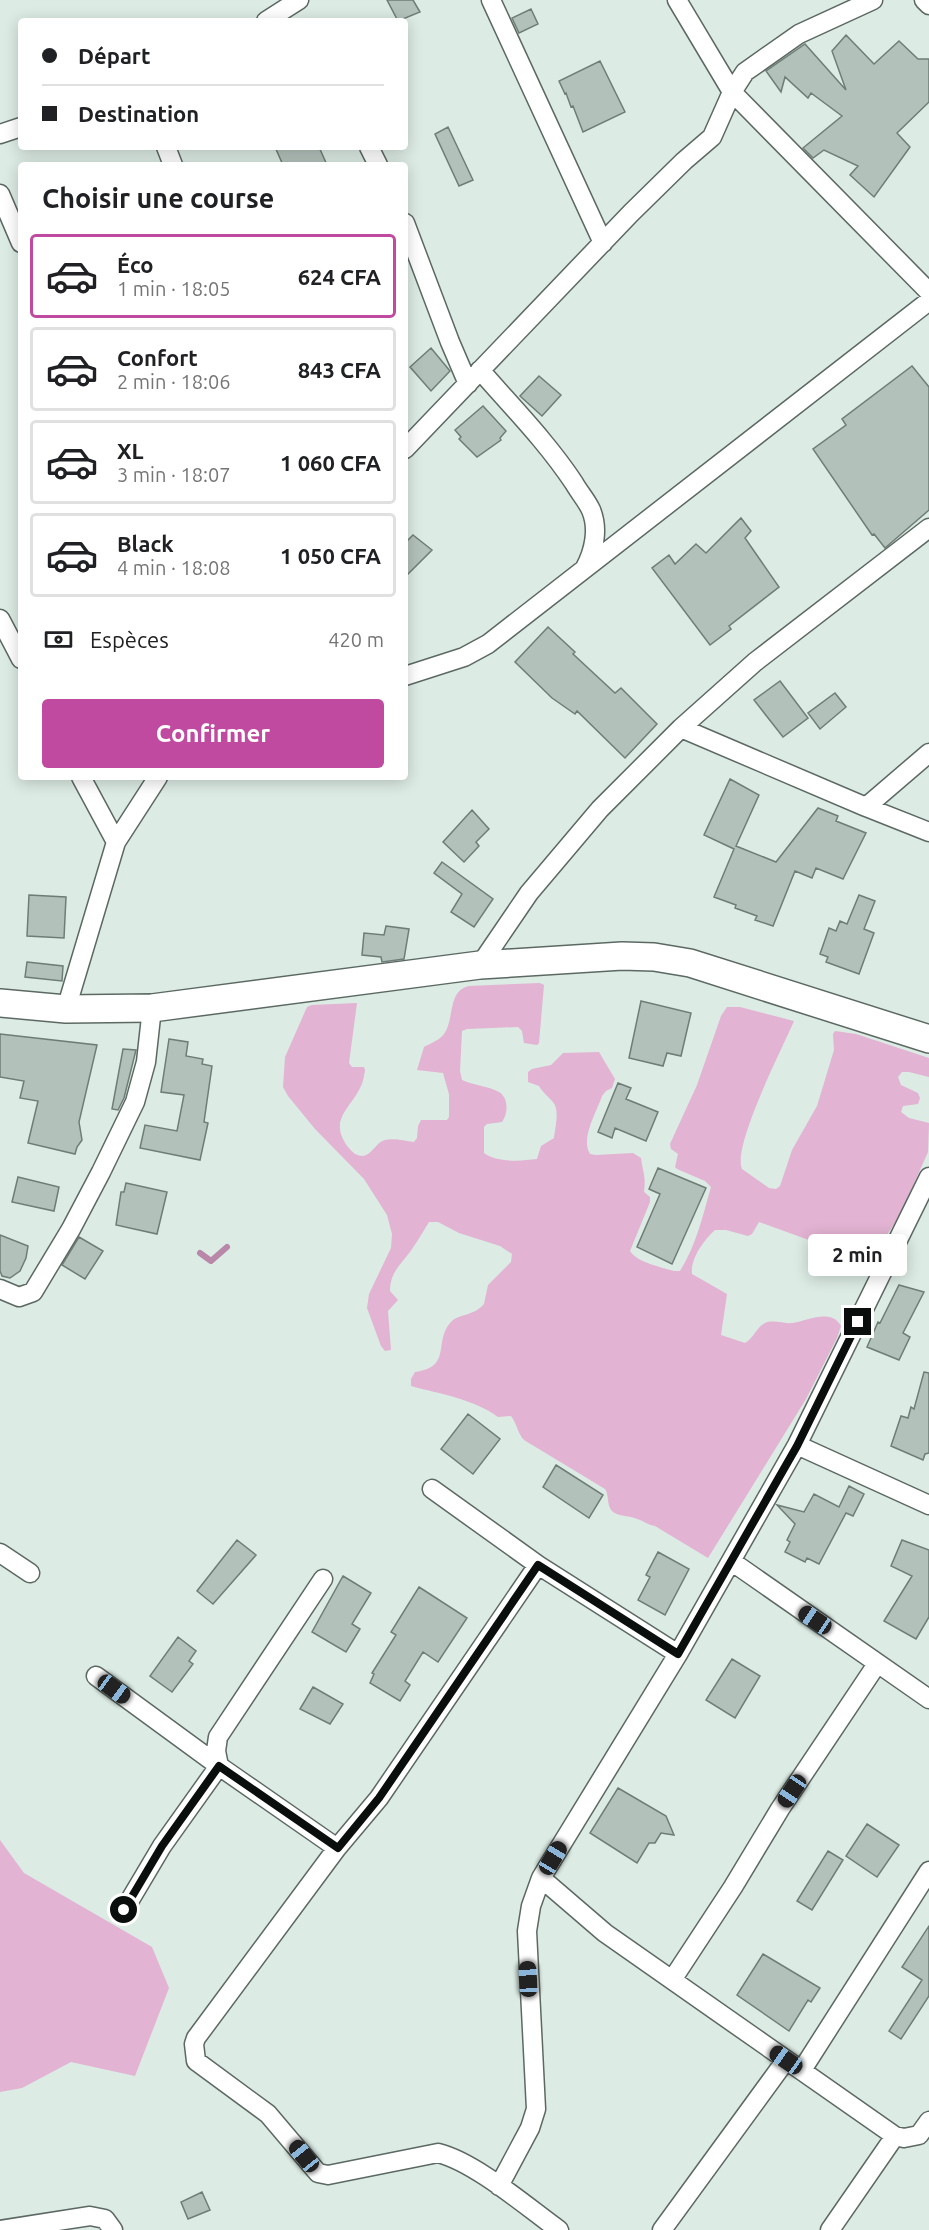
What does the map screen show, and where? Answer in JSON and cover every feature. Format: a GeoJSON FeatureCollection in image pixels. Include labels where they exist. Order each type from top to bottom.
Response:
{"type":"FeatureCollection","features":[{"type":"Feature","properties":{"kind":"main road"},"geometry":{"type":"LineString","coordinates":[[0,1003],[66,1009],[152,1008],[480,966],[622,956],[654,957],[690,963],[929,1039]]}},
{"type":"Feature","properties":{"kind":"street"},"geometry":{"type":"LineString","coordinates":[[491,0],[603,243]]}},
{"type":"Feature","properties":{"kind":"street"},"geometry":{"type":"LineString","coordinates":[[677,0],[732,92],[929,292]]}},
{"type":"Feature","properties":{"kind":"street"},"geometry":{"type":"LineString","coordinates":[[408,446],[603,243],[684,161],[712,137],[732,92],[745,72],[799,34],[873,0]]}},
{"type":"Feature","properties":{"kind":"street"},"geometry":{"type":"LineString","coordinates":[[924,0],[929,5]]}},
{"type":"Feature","properties":{"kind":"street"},"geometry":{"type":"LineString","coordinates":[[274,18],[296,9]]}},
{"type":"Feature","properties":{"kind":"street"},"geometry":{"type":"LineString","coordinates":[[0,134],[18,128]]}},
{"type":"Feature","properties":{"kind":"street"},"geometry":{"type":"LineString","coordinates":[[0,194],[18,236]]}},
{"type":"Feature","properties":{"kind":"street"},"geometry":{"type":"LineString","coordinates":[[408,231],[450,342],[474,377],[552,451],[591,510],[595,526],[594,540],[592,555],[584,569]]}},
{"type":"Feature","properties":{"kind":"street"},"geometry":{"type":"LineString","coordinates":[[408,675],[464,657],[488,644],[929,301]]}},
{"type":"Feature","properties":{"kind":"street"},"geometry":{"type":"LineString","coordinates":[[480,966],[536,885],[600,809],[681,728],[755,662],[929,528]]}},
{"type":"Feature","properties":{"kind":"street"},"geometry":{"type":"LineString","coordinates":[[0,619],[18,653]]}},
{"type":"Feature","properties":{"kind":"street"},"geometry":{"type":"LineString","coordinates":[[681,728],[929,832]]}},
{"type":"Feature","properties":{"kind":"street"},"geometry":{"type":"LineString","coordinates":[[866,807],[929,753]]}},
{"type":"Feature","properties":{"kind":"street"},"geometry":{"type":"LineString","coordinates":[[83,780],[116,842]]}},
{"type":"Feature","properties":{"kind":"street"},"geometry":{"type":"LineString","coordinates":[[66,1009],[116,842],[156,780]]}},
{"type":"Feature","properties":{"kind":"street"},"geometry":{"type":"LineString","coordinates":[[0,1289],[19,1297],[33,1292],[71,1229],[135,1102],[146,1062],[152,1008]]}},
{"type":"Feature","properties":{"kind":"street"},"geometry":{"type":"LineString","coordinates":[[499,2186],[530,2128],[536,2109],[527,1930],[531,1906],[541,1878],[678,1654],[797,1446],[929,1177]]}},
{"type":"Feature","properties":{"kind":"street"},"geometry":{"type":"LineString","coordinates":[[797,1446],[929,1505]]}},
{"type":"Feature","properties":{"kind":"street"},"geometry":{"type":"LineString","coordinates":[[432,1489],[538,1565],[678,1654]]}},
{"type":"Feature","properties":{"kind":"street"},"geometry":{"type":"LineString","coordinates":[[0,1553],[30,1573]]}},
{"type":"Feature","properties":{"kind":"street"},"geometry":{"type":"LineString","coordinates":[[730,1561],[929,1699]]}},
{"type":"Feature","properties":{"kind":"street"},"geometry":{"type":"LineString","coordinates":[[538,1565],[379,1798],[338,1848],[196,2037],[194,2044],[196,2061],[279,2124],[318,2173],[328,2175],[438,2152],[450,2156],[499,2186],[560,2230]]}},
{"type":"Feature","properties":{"kind":"street"},"geometry":{"type":"LineString","coordinates":[[124,1910],[162,1846],[219,1766],[216,1751],[218,1737],[323,1579]]}},
{"type":"Feature","properties":{"kind":"street"},"geometry":{"type":"LineString","coordinates":[[672,1980],[733,1887],[780,1809],[877,1664]]}},
{"type":"Feature","properties":{"kind":"street"},"geometry":{"type":"LineString","coordinates":[[96,1676],[219,1766],[338,1848]]}},
{"type":"Feature","properties":{"kind":"street"},"geometry":{"type":"LineString","coordinates":[[802,2070],[929,1871]]}},
{"type":"Feature","properties":{"kind":"street"},"geometry":{"type":"LineString","coordinates":[[541,1878],[605,1933],[895,2136],[904,2139],[919,2135],[929,2121]]}},
{"type":"Feature","properties":{"kind":"street"},"geometry":{"type":"LineString","coordinates":[[662,2230],[786,2060]]}},
{"type":"Feature","properties":{"kind":"street"},"geometry":{"type":"LineString","coordinates":[[830,2230],[895,2136]]}},
{"type":"Feature","properties":{"kind":"street"},"geometry":{"type":"LineString","coordinates":[[0,2230],[90,2216],[105,2219],[113,2230]]}},
{"type":"Feature","properties":{"kind":"shaded area"},"geometry":{"type":"Polygon","coordinates":[[[540,983],[544,985],[537,1045],[524,1043],[522,1031],[518,1027],[462,1031],[460,1071],[462,1080],[499,1092],[506,1102],[502,1122],[487,1124],[484,1127],[484,1153],[503,1160],[537,1159],[541,1146],[554,1138],[556,1110],[553,1102],[539,1086],[528,1082],[528,1072],[551,1065],[563,1053],[599,1052],[615,1079],[612,1088],[602,1096],[593,1117],[588,1133],[587,1148],[590,1154],[633,1153],[641,1158],[644,1192],[650,1197],[650,1202],[630,1251],[644,1262],[674,1271],[680,1271],[690,1251],[711,1187],[705,1181],[675,1167],[678,1154],[671,1149],[670,1144],[697,1085],[721,1016],[727,1007],[740,1007],[794,1021],[751,1119],[741,1157],[742,1169],[769,1188],[776,1189],[780,1186],[792,1150],[817,1106],[834,1050],[833,1034],[835,1031],[856,1034],[929,1058],[929,1077],[902,1072],[898,1077],[901,1085],[918,1093],[920,1098],[918,1104],[903,1106],[901,1112],[909,1118],[929,1123],[928,1152],[899,1217],[880,1245],[870,1267],[865,1261],[853,1256],[759,1222],[752,1234],[748,1236],[726,1230],[715,1230],[695,1256],[692,1274],[727,1294],[721,1335],[745,1343],[765,1323],[771,1321],[793,1323],[818,1317],[831,1318],[841,1326],[806,1399],[708,1558],[655,1526],[612,1511],[605,1489],[524,1440],[511,1416],[498,1417],[468,1401],[411,1386],[411,1379],[415,1372],[427,1369],[438,1359],[443,1337],[451,1322],[476,1311],[484,1304],[488,1285],[511,1262],[512,1254],[500,1246],[459,1233],[438,1222],[429,1222],[392,1279],[390,1291],[398,1300],[388,1311],[391,1350],[385,1351],[367,1308],[369,1294],[391,1248],[392,1234],[387,1215],[364,1179],[315,1129],[283,1087],[285,1057],[307,1007],[357,1003],[349,1063],[352,1067],[364,1067],[365,1070],[361,1086],[340,1122],[342,1138],[353,1152],[363,1156],[385,1140],[414,1142],[421,1120],[447,1120],[449,1117],[449,1094],[443,1073],[417,1070],[424,1047],[444,1034],[457,993],[469,986],[540,983]]]}},
{"type":"Feature","properties":{"kind":"shaded area"},"geometry":{"type":"Polygon","coordinates":[[[0,1840],[24,1873],[152,1947],[169,1988],[135,2076],[71,2062],[22,2088],[0,2092],[0,1840]]]}},
{"type":"Feature","properties":{"kind":"building"},"geometry":{"type":"Polygon","coordinates":[[[387,0],[413,0],[420,12],[405,18],[396,18],[387,0]]]}},
{"type":"Feature","properties":{"kind":"building"},"geometry":{"type":"Polygon","coordinates":[[[531,9],[538,24],[519,33],[512,18],[531,9]]]}},
{"type":"Feature","properties":{"kind":"building"},"geometry":{"type":"Polygon","coordinates":[[[846,35],[874,64],[899,41],[918,59],[929,59],[929,102],[897,133],[910,147],[874,197],[850,175],[858,166],[824,150],[813,158],[803,148],[842,116],[811,93],[808,98],[785,77],[781,92],[766,71],[805,44],[846,90],[832,51],[846,35]]]}},
{"type":"Feature","properties":{"kind":"building"},"geometry":{"type":"Polygon","coordinates":[[[600,61],[625,112],[583,132],[573,106],[571,107],[559,81],[600,61]]]}},
{"type":"Feature","properties":{"kind":"building"},"geometry":{"type":"Polygon","coordinates":[[[448,127],[473,180],[459,186],[435,134],[448,127]]]}},
{"type":"Feature","properties":{"kind":"building"},"geometry":{"type":"Polygon","coordinates":[[[276,150],[320,150],[326,162],[282,162],[276,150]]]}},
{"type":"Feature","properties":{"kind":"building"},"geometry":{"type":"Polygon","coordinates":[[[431,348],[450,371],[431,391],[410,367],[431,348]]]}},
{"type":"Feature","properties":{"kind":"building"},"geometry":{"type":"Polygon","coordinates":[[[912,366],[929,387],[929,510],[885,548],[874,534],[872,535],[813,449],[846,425],[842,419],[912,366]]]}},
{"type":"Feature","properties":{"kind":"building"},"geometry":{"type":"Polygon","coordinates":[[[539,376],[561,395],[542,416],[520,396],[539,376]]]}},
{"type":"Feature","properties":{"kind":"building"},"geometry":{"type":"Polygon","coordinates":[[[483,406],[506,431],[500,438],[501,440],[477,457],[459,439],[461,437],[455,430],[483,406]]]}},
{"type":"Feature","properties":{"kind":"building"},"geometry":{"type":"Polygon","coordinates":[[[741,518],[751,531],[745,538],[779,587],[729,626],[731,629],[710,645],[652,568],[669,555],[675,564],[696,544],[706,553],[741,518]]]}},
{"type":"Feature","properties":{"kind":"building"},"geometry":{"type":"Polygon","coordinates":[[[413,535],[432,550],[408,574],[408,540],[413,535]]]}},
{"type":"Feature","properties":{"kind":"building"},"geometry":{"type":"Polygon","coordinates":[[[548,627],[615,693],[621,688],[657,724],[625,758],[577,711],[575,714],[552,698],[515,662],[548,627]]]}},
{"type":"Feature","properties":{"kind":"building"},"geometry":{"type":"Polygon","coordinates":[[[780,681],[808,718],[783,737],[754,700],[780,681]]]}},
{"type":"Feature","properties":{"kind":"building"},"geometry":{"type":"Polygon","coordinates":[[[835,693],[846,707],[820,729],[808,713],[835,693]]]}},
{"type":"Feature","properties":{"kind":"building"},"geometry":{"type":"Polygon","coordinates":[[[730,779],[759,795],[736,846],[776,862],[818,808],[838,816],[836,821],[866,833],[843,879],[816,868],[812,878],[795,871],[773,926],[755,920],[757,916],[714,897],[734,849],[704,835],[730,779]]]}},
{"type":"Feature","properties":{"kind":"building"},"geometry":{"type":"Polygon","coordinates":[[[472,810],[489,829],[476,842],[479,846],[464,862],[443,842],[472,810]]]}},
{"type":"Feature","properties":{"kind":"building"},"geometry":{"type":"Polygon","coordinates":[[[442,862],[493,899],[474,927],[451,912],[462,894],[434,873],[442,862]]]}},
{"type":"Feature","properties":{"kind":"building"},"geometry":{"type":"Polygon","coordinates":[[[29,895],[66,897],[64,938],[27,936],[29,895]]]}},
{"type":"Feature","properties":{"kind":"building"},"geometry":{"type":"Polygon","coordinates":[[[859,895],[875,901],[864,929],[874,933],[859,974],[826,962],[828,957],[820,954],[829,928],[836,931],[840,921],[847,924],[859,895]]]}},
{"type":"Feature","properties":{"kind":"building"},"geometry":{"type":"Polygon","coordinates":[[[386,926],[409,929],[404,959],[382,962],[381,957],[362,955],[364,933],[384,935],[386,926]]]}},
{"type":"Feature","properties":{"kind":"building"},"geometry":{"type":"Polygon","coordinates":[[[27,962],[63,966],[62,981],[25,977],[27,962]]]}},
{"type":"Feature","properties":{"kind":"building"},"geometry":{"type":"Polygon","coordinates":[[[641,1001],[691,1013],[681,1056],[667,1053],[663,1066],[629,1058],[641,1001]]]}},
{"type":"Feature","properties":{"kind":"building"},"geometry":{"type":"Polygon","coordinates":[[[0,1034],[97,1045],[79,1122],[82,1140],[75,1154],[28,1143],[38,1101],[20,1098],[24,1081],[0,1077],[0,1034]]]}},
{"type":"Feature","properties":{"kind":"building"},"geometry":{"type":"Polygon","coordinates":[[[169,1039],[188,1042],[186,1056],[203,1059],[202,1064],[212,1066],[204,1122],[208,1123],[200,1160],[140,1148],[145,1125],[177,1131],[184,1095],[161,1092],[169,1039]]]}},
{"type":"Feature","properties":{"kind":"building"},"geometry":{"type":"Polygon","coordinates":[[[123,1049],[136,1050],[124,1098],[118,1110],[112,1109],[123,1049]]]}},
{"type":"Feature","properties":{"kind":"building"},"geometry":{"type":"Polygon","coordinates":[[[618,1083],[631,1088],[626,1099],[658,1112],[646,1141],[615,1128],[612,1138],[598,1132],[618,1083]]]}},
{"type":"Feature","properties":{"kind":"building"},"geometry":{"type":"Polygon","coordinates":[[[658,1168],[706,1188],[672,1264],[637,1247],[660,1194],[649,1189],[658,1168]]]}},
{"type":"Feature","properties":{"kind":"building"},"geometry":{"type":"Polygon","coordinates":[[[18,1177],[59,1187],[54,1211],[12,1202],[18,1177]]]}},
{"type":"Feature","properties":{"kind":"building"},"geometry":{"type":"Polygon","coordinates":[[[126,1183],[167,1192],[157,1234],[116,1225],[121,1192],[124,1192],[126,1183]]]}},
{"type":"Feature","properties":{"kind":"building"},"geometry":{"type":"Polygon","coordinates":[[[0,1235],[28,1246],[20,1271],[10,1278],[2,1276],[0,1271],[0,1235]]]}},
{"type":"Feature","properties":{"kind":"building"},"geometry":{"type":"Polygon","coordinates":[[[79,1237],[103,1251],[85,1279],[62,1265],[79,1237]]]}},
{"type":"Feature","properties":{"kind":"building"},"geometry":{"type":"Polygon","coordinates":[[[899,1285],[924,1292],[903,1333],[910,1337],[899,1360],[867,1347],[899,1285]]]}},
{"type":"Feature","properties":{"kind":"building"},"geometry":{"type":"Polygon","coordinates":[[[924,1372],[929,1373],[929,1453],[925,1454],[923,1460],[891,1446],[901,1416],[908,1418],[911,1407],[914,1409],[924,1372]]]}},
{"type":"Feature","properties":{"kind":"building"},"geometry":{"type":"Polygon","coordinates":[[[468,1414],[500,1439],[473,1474],[441,1449],[468,1414]]]}},
{"type":"Feature","properties":{"kind":"building"},"geometry":{"type":"Polygon","coordinates":[[[556,1465],[603,1495],[589,1518],[543,1487],[556,1465]]]}},
{"type":"Feature","properties":{"kind":"building"},"geometry":{"type":"Polygon","coordinates":[[[849,1486],[864,1494],[853,1516],[846,1513],[819,1564],[807,1558],[805,1562],[785,1552],[790,1542],[787,1540],[795,1524],[777,1505],[804,1512],[814,1494],[839,1507],[849,1486]]]}},
{"type":"Feature","properties":{"kind":"building"},"geometry":{"type":"Polygon","coordinates":[[[237,1540],[256,1555],[213,1604],[197,1591],[237,1540]]]}},
{"type":"Feature","properties":{"kind":"building"},"geometry":{"type":"Polygon","coordinates":[[[902,1540],[929,1550],[929,1617],[916,1639],[884,1621],[912,1576],[891,1566],[902,1540]]]}},
{"type":"Feature","properties":{"kind":"building"},"geometry":{"type":"Polygon","coordinates":[[[658,1552],[689,1569],[665,1615],[638,1600],[650,1577],[646,1575],[658,1552]]]}},
{"type":"Feature","properties":{"kind":"building"},"geometry":{"type":"Polygon","coordinates":[[[343,1576],[371,1593],[352,1624],[360,1629],[346,1652],[312,1632],[343,1576]]]}},
{"type":"Feature","properties":{"kind":"building"},"geometry":{"type":"Polygon","coordinates":[[[419,1587],[467,1618],[438,1662],[423,1652],[405,1681],[410,1685],[400,1701],[370,1683],[374,1674],[372,1673],[396,1635],[391,1632],[419,1587]]]}},
{"type":"Feature","properties":{"kind":"building"},"geometry":{"type":"Polygon","coordinates":[[[178,1637],[196,1651],[189,1661],[193,1664],[172,1692],[150,1676],[178,1637]]]}},
{"type":"Feature","properties":{"kind":"building"},"geometry":{"type":"Polygon","coordinates":[[[732,1659],[760,1676],[735,1718],[706,1700],[732,1659]]]}},
{"type":"Feature","properties":{"kind":"building"},"geometry":{"type":"Polygon","coordinates":[[[313,1687],[343,1704],[330,1724],[300,1709],[313,1687]]]}},
{"type":"Feature","properties":{"kind":"building"},"geometry":{"type":"Polygon","coordinates":[[[618,1788],[666,1816],[674,1835],[661,1833],[655,1843],[649,1843],[637,1863],[590,1833],[618,1788]]]}},
{"type":"Feature","properties":{"kind":"building"},"geometry":{"type":"Polygon","coordinates":[[[867,1824],[899,1845],[877,1877],[846,1856],[867,1824]]]}},
{"type":"Feature","properties":{"kind":"building"},"geometry":{"type":"Polygon","coordinates":[[[828,1851],[843,1860],[812,1910],[797,1901],[828,1851]]]}},
{"type":"Feature","properties":{"kind":"building"},"geometry":{"type":"Polygon","coordinates":[[[929,1926],[929,1996],[901,2039],[889,2031],[922,1980],[902,1967],[929,1926]]]}},
{"type":"Feature","properties":{"kind":"building"},"geometry":{"type":"Polygon","coordinates":[[[763,1954],[820,1988],[811,2002],[808,2000],[789,2031],[737,1995],[763,1954]]]}},
{"type":"Feature","properties":{"kind":"building"},"geometry":{"type":"Polygon","coordinates":[[[202,2192],[210,2210],[188,2219],[181,2202],[202,2192]]]}},
{"type":"Feature","properties":{"kind":"waterway"},"geometry":{"type":"LineString","coordinates":[[200,1253],[211,1261],[227,1247]]}},
{"type":"Feature","properties":{"kind":"route"},"geometry":{"type":"LineString","coordinates":[[124,1910],[162,1846],[219,1766],[338,1848],[379,1798],[538,1565],[678,1654],[797,1446],[858,1322]]}}]}
